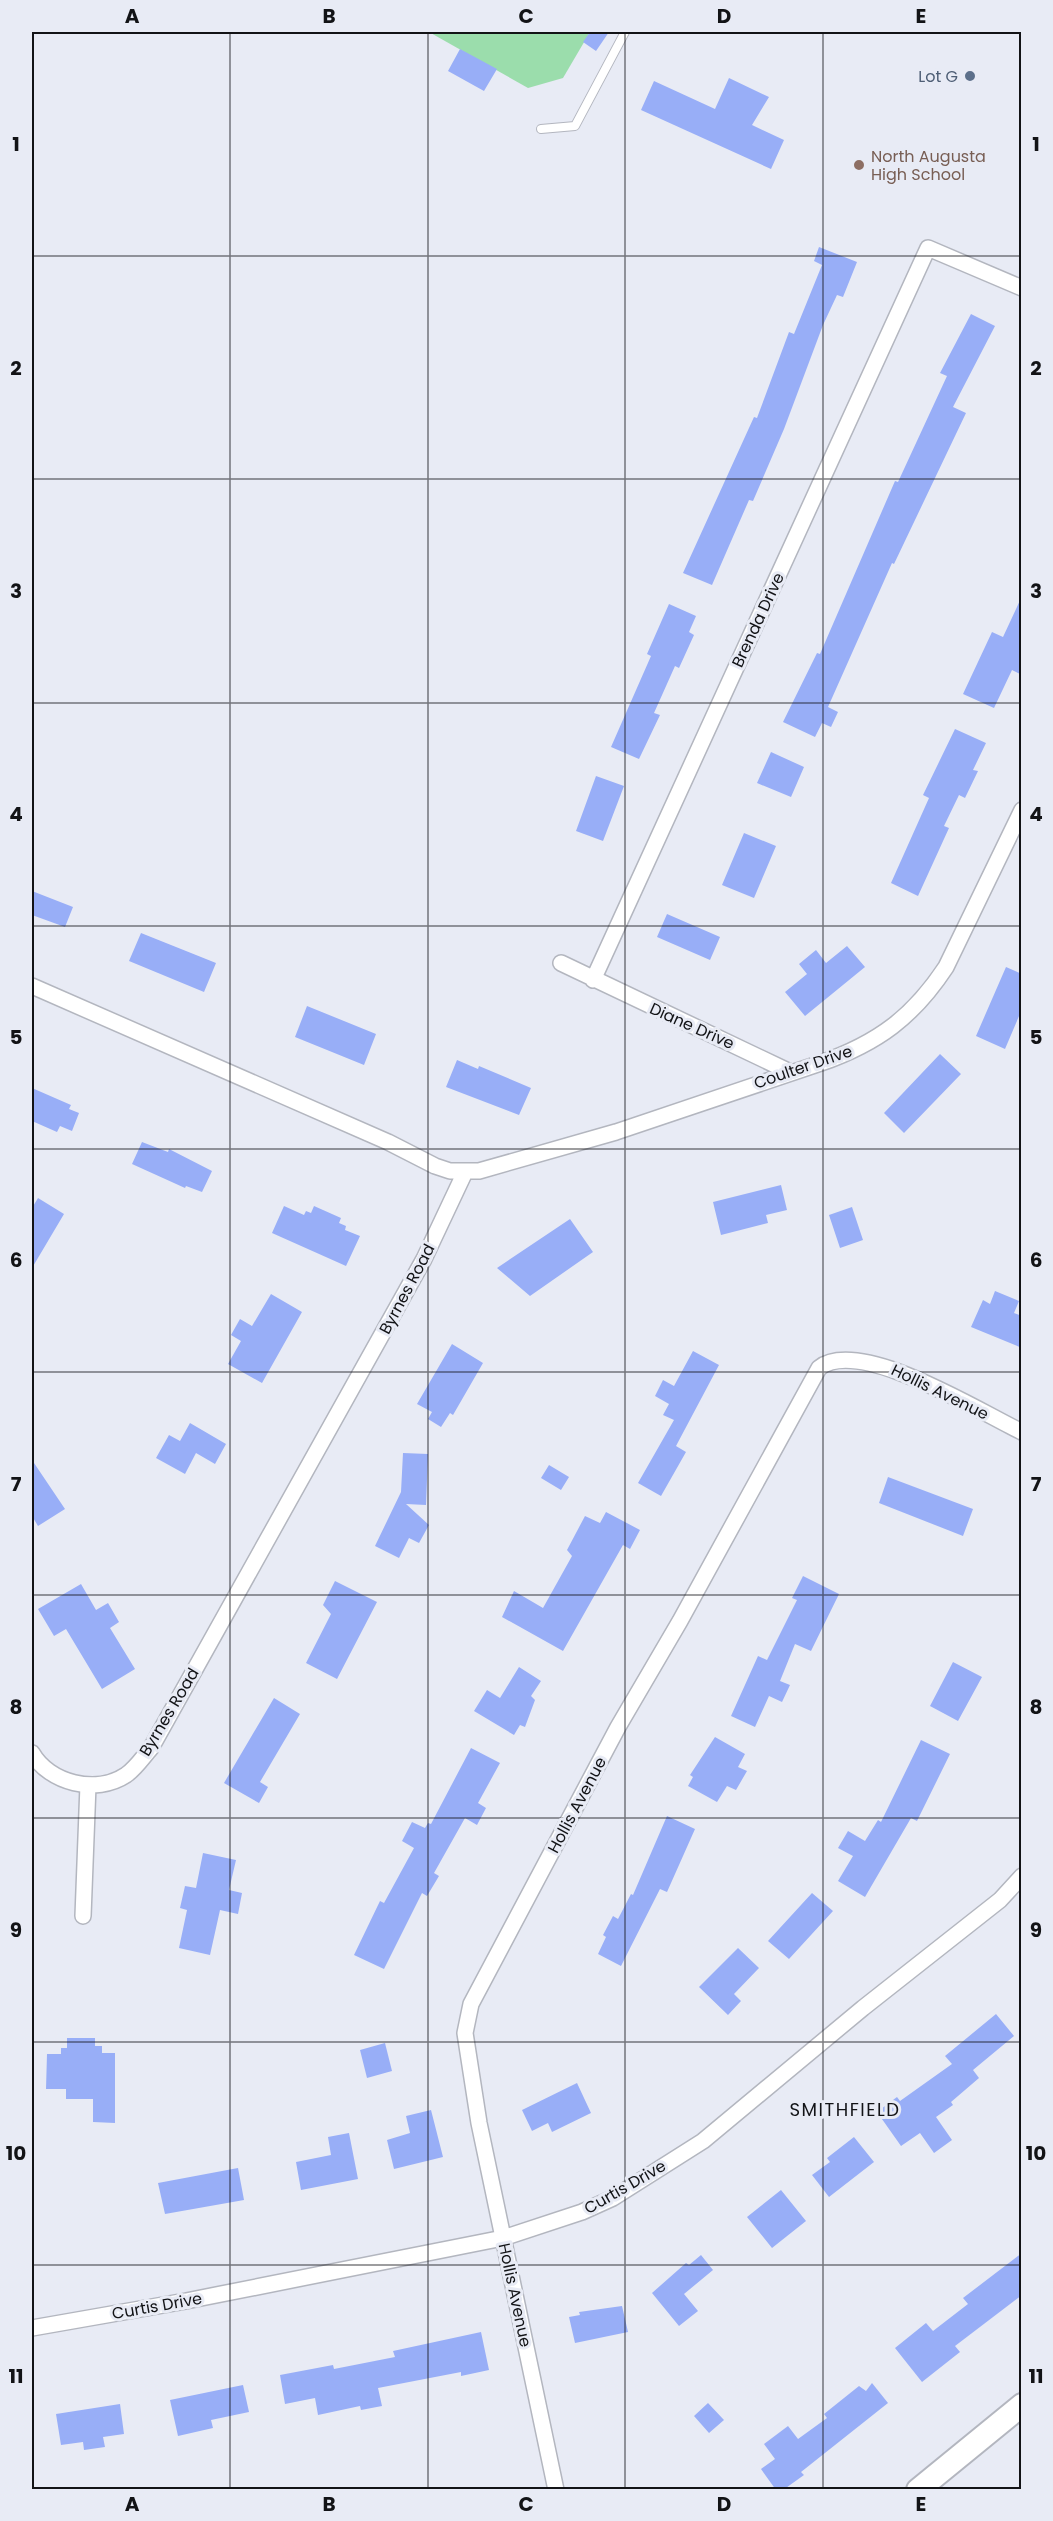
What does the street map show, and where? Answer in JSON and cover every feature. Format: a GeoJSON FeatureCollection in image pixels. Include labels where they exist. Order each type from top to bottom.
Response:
{"type":"FeatureCollection","features":[{"type":"Feature","properties":{"kind":"street","name":"Brenda Drive"},"geometry":{"type":"LineString","coordinates":[[593,980],[928,248],[1022,288]]}},
{"type":"Feature","properties":{"kind":"street","name":"Coulter Drive"},"geometry":{"type":"LineString","coordinates":[[465,1172],[479,1171],[616,1132],[856,1049],[897,1025],[915,1008],[946,967],[1022,810]]}},
{"type":"Feature","properties":{"kind":"street"},"geometry":{"type":"LineString","coordinates":[[561,963],[593,980]]}},
{"type":"Feature","properties":{"kind":"street","name":"Diane Drive"},"geometry":{"type":"LineString","coordinates":[[593,980],[790,1072]]}},
{"type":"Feature","properties":{"kind":"street"},"geometry":{"type":"LineString","coordinates":[[32,986],[388,1142],[435,1166],[465,1172]]}},
{"type":"Feature","properties":{"kind":"street","name":"Byrnes Road"},"geometry":{"type":"LineString","coordinates":[[32,1753],[45,1769],[58,1777],[88,1785],[103,1783],[125,1775],[151,1748],[424,1259],[465,1172]]}},
{"type":"Feature","properties":{"kind":"street","name":"Hollis Avenue"},"geometry":{"type":"LineString","coordinates":[[556,2490],[479,2123],[467,2048],[466,2026],[471,2004],[618,1727],[686,1611],[819,1368],[832,1360],[840,1359],[879,1364],[1022,1432]]}},
{"type":"Feature","properties":{"kind":"street"},"geometry":{"type":"LineString","coordinates":[[83,1916],[88,1785]]}},
{"type":"Feature","properties":{"kind":"street","name":"Curtis Drive"},"geometry":{"type":"LineString","coordinates":[[32,2328],[186,2301],[503,2238],[548,2225],[613,2198],[703,2141],[863,2008],[1000,1900],[1022,1876]]}},
{"type":"Feature","properties":{"kind":"street"},"geometry":{"type":"LineString","coordinates":[[918,2490],[1022,2405]]}},
{"type":"Feature","properties":{"kind":"lane"},"geometry":{"type":"LineString","coordinates":[[541,129],[575,126],[625,32]]}},
{"type":"Feature","properties":{"kind":"green space"},"geometry":{"type":"Polygon","coordinates":[[[429,32],[590,32],[563,78],[528,88],[429,32]]]}},
{"type":"Feature","properties":{"kind":"building"},"geometry":{"type":"Polygon","coordinates":[[[590,32],[609,32],[596,51],[583,42],[590,32]]]}},
{"type":"Feature","properties":{"kind":"building"},"geometry":{"type":"Polygon","coordinates":[[[460,49],[497,69],[484,91],[448,71],[460,49]]]}},
{"type":"Feature","properties":{"kind":"building"},"geometry":{"type":"Polygon","coordinates":[[[729,78],[769,97],[752,125],[784,140],[771,169],[641,110],[654,81],[715,109],[729,78]]]}},
{"type":"Feature","properties":{"kind":"building"},"geometry":{"type":"Polygon","coordinates":[[[819,247],[857,262],[843,297],[837,295],[823,325],[784,429],[753,501],[749,500],[712,585],[683,573],[754,417],[757,418],[789,332],[794,334],[822,265],[814,261],[819,247]]]}},
{"type":"Feature","properties":{"kind":"building"},"geometry":{"type":"Polygon","coordinates":[[[971,314],[995,326],[953,407],[966,413],[894,564],[892,563],[828,707],[838,712],[831,727],[822,723],[815,737],[783,722],[817,653],[820,654],[895,481],[898,482],[947,376],[940,373],[971,314]]]}},
{"type":"Feature","properties":{"kind":"building"},"geometry":{"type":"Polygon","coordinates":[[[1022,596],[1022,675],[1012,670],[994,708],[963,694],[992,632],[1003,637],[1022,596]]]}},
{"type":"Feature","properties":{"kind":"building"},"geometry":{"type":"Polygon","coordinates":[[[669,604],[696,616],[689,632],[694,635],[679,668],[675,666],[654,713],[660,715],[639,759],[611,747],[651,656],[647,654],[669,604]]]}},
{"type":"Feature","properties":{"kind":"building"},"geometry":{"type":"Polygon","coordinates":[[[955,729],[986,743],[973,770],[978,771],[965,798],[959,795],[944,826],[949,828],[918,896],[891,883],[929,798],[923,795],[955,729]]]}},
{"type":"Feature","properties":{"kind":"building"},"geometry":{"type":"Polygon","coordinates":[[[771,752],[804,767],[791,797],[757,783],[771,752]]]}},
{"type":"Feature","properties":{"kind":"building"},"geometry":{"type":"Polygon","coordinates":[[[596,776],[624,786],[603,841],[576,831],[596,776]]]}},
{"type":"Feature","properties":{"kind":"building"},"geometry":{"type":"Polygon","coordinates":[[[744,833],[776,846],[754,898],[722,885],[744,833]]]}},
{"type":"Feature","properties":{"kind":"building"},"geometry":{"type":"Polygon","coordinates":[[[32,891],[73,907],[65,927],[32,915],[32,891]]]}},
{"type":"Feature","properties":{"kind":"building"},"geometry":{"type":"Polygon","coordinates":[[[667,914],[720,937],[710,960],[657,937],[667,914]]]}},
{"type":"Feature","properties":{"kind":"building"},"geometry":{"type":"Polygon","coordinates":[[[141,933],[216,963],[204,992],[129,961],[141,933]]]}},
{"type":"Feature","properties":{"kind":"building"},"geometry":{"type":"Polygon","coordinates":[[[847,946],[865,967],[805,1016],[785,992],[807,974],[799,964],[816,950],[826,963],[847,946]]]}},
{"type":"Feature","properties":{"kind":"building"},"geometry":{"type":"Polygon","coordinates":[[[1006,967],[1022,974],[1022,1009],[1005,1049],[976,1036],[1006,967]]]}},
{"type":"Feature","properties":{"kind":"building"},"geometry":{"type":"Polygon","coordinates":[[[307,1006],[376,1034],[364,1065],[295,1037],[307,1006]]]}},
{"type":"Feature","properties":{"kind":"building"},"geometry":{"type":"Polygon","coordinates":[[[940,1054],[961,1074],[904,1133],[884,1113],[940,1054]]]}},
{"type":"Feature","properties":{"kind":"building"},"geometry":{"type":"Polygon","coordinates":[[[457,1060],[478,1069],[479,1066],[531,1088],[519,1115],[446,1087],[457,1060]]]}},
{"type":"Feature","properties":{"kind":"building"},"geometry":{"type":"Polygon","coordinates":[[[32,1088],[71,1105],[69,1109],[79,1113],[72,1131],[60,1126],[57,1132],[32,1121],[32,1088]]]}},
{"type":"Feature","properties":{"kind":"building"},"geometry":{"type":"Polygon","coordinates":[[[142,1142],[168,1152],[169,1149],[212,1171],[202,1192],[186,1186],[185,1188],[132,1164],[142,1142]]]}},
{"type":"Feature","properties":{"kind":"building"},"geometry":{"type":"Polygon","coordinates":[[[781,1185],[787,1210],[766,1215],[768,1223],[721,1235],[713,1202],[781,1185]]]}},
{"type":"Feature","properties":{"kind":"building"},"geometry":{"type":"Polygon","coordinates":[[[38,1198],[64,1214],[32,1268],[32,1208],[38,1198]]]}},
{"type":"Feature","properties":{"kind":"building"},"geometry":{"type":"Polygon","coordinates":[[[284,1206],[304,1215],[306,1211],[311,1213],[314,1206],[341,1218],[339,1223],[346,1226],[345,1230],[360,1236],[346,1266],[272,1233],[284,1206]]]}},
{"type":"Feature","properties":{"kind":"building"},"geometry":{"type":"Polygon","coordinates":[[[852,1207],[863,1240],[840,1248],[829,1215],[852,1207]]]}},
{"type":"Feature","properties":{"kind":"building"},"geometry":{"type":"Polygon","coordinates":[[[570,1219],[593,1252],[530,1296],[497,1268],[570,1219]]]}},
{"type":"Feature","properties":{"kind":"building"},"geometry":{"type":"Polygon","coordinates":[[[995,1291],[1019,1301],[1014,1313],[1022,1316],[1022,1348],[971,1327],[983,1300],[990,1304],[995,1291]]]}},
{"type":"Feature","properties":{"kind":"building"},"geometry":{"type":"Polygon","coordinates":[[[271,1294],[302,1312],[262,1383],[228,1364],[241,1341],[231,1335],[240,1319],[252,1326],[271,1294]]]}},
{"type":"Feature","properties":{"kind":"building"},"geometry":{"type":"Polygon","coordinates":[[[452,1344],[483,1363],[453,1415],[450,1413],[441,1427],[428,1419],[432,1412],[417,1404],[452,1344]]]}},
{"type":"Feature","properties":{"kind":"building"},"geometry":{"type":"Polygon","coordinates":[[[693,1351],[719,1365],[676,1446],[686,1452],[661,1496],[638,1483],[674,1420],[663,1415],[669,1404],[655,1396],[663,1380],[674,1386],[693,1351]]]}},
{"type":"Feature","properties":{"kind":"building"},"geometry":{"type":"Polygon","coordinates":[[[190,1423],[226,1444],[215,1464],[196,1453],[185,1474],[156,1458],[169,1435],[180,1441],[190,1423]]]}},
{"type":"Feature","properties":{"kind":"building"},"geometry":{"type":"Polygon","coordinates":[[[403,1453],[428,1454],[426,1505],[406,1504],[429,1525],[419,1543],[409,1538],[399,1558],[375,1546],[401,1492],[403,1453]]]}},
{"type":"Feature","properties":{"kind":"building"},"geometry":{"type":"Polygon","coordinates":[[[32,1460],[65,1509],[38,1526],[32,1516],[32,1460]]]}},
{"type":"Feature","properties":{"kind":"building"},"geometry":{"type":"Polygon","coordinates":[[[549,1465],[569,1477],[561,1490],[541,1478],[549,1465]]]}},
{"type":"Feature","properties":{"kind":"building"},"geometry":{"type":"Polygon","coordinates":[[[888,1477],[973,1509],[963,1536],[879,1503],[888,1477]]]}},
{"type":"Feature","properties":{"kind":"building"},"geometry":{"type":"Polygon","coordinates":[[[606,1512],[640,1530],[630,1549],[623,1545],[563,1651],[502,1617],[514,1591],[543,1608],[572,1556],[567,1550],[585,1516],[600,1523],[606,1512]]]}},
{"type":"Feature","properties":{"kind":"building"},"geometry":{"type":"Polygon","coordinates":[[[803,1576],[839,1594],[811,1651],[795,1644],[780,1681],[790,1685],[782,1702],[769,1696],[755,1727],[731,1716],[758,1656],[767,1660],[797,1600],[792,1598],[803,1576]]]}},
{"type":"Feature","properties":{"kind":"building"},"geometry":{"type":"Polygon","coordinates":[[[335,1581],[377,1602],[337,1679],[306,1663],[331,1614],[323,1605],[335,1581]]]}},
{"type":"Feature","properties":{"kind":"building"},"geometry":{"type":"Polygon","coordinates":[[[81,1584],[96,1610],[108,1603],[119,1622],[110,1628],[135,1669],[102,1689],[66,1629],[54,1636],[38,1609],[81,1584]]]}},
{"type":"Feature","properties":{"kind":"building"},"geometry":{"type":"Polygon","coordinates":[[[953,1662],[982,1677],[958,1721],[930,1706],[953,1662]]]}},
{"type":"Feature","properties":{"kind":"building"},"geometry":{"type":"Polygon","coordinates":[[[519,1667],[541,1681],[531,1696],[535,1700],[525,1727],[520,1725],[514,1735],[474,1711],[487,1690],[500,1698],[519,1667]]]}},
{"type":"Feature","properties":{"kind":"building"},"geometry":{"type":"Polygon","coordinates":[[[274,1698],[300,1714],[260,1782],[268,1787],[259,1803],[224,1783],[274,1698]]]}},
{"type":"Feature","properties":{"kind":"building"},"geometry":{"type":"Polygon","coordinates":[[[715,1737],[745,1754],[738,1767],[747,1771],[736,1790],[727,1786],[717,1802],[688,1786],[693,1777],[690,1775],[715,1737]]]}},
{"type":"Feature","properties":{"kind":"building"},"geometry":{"type":"Polygon","coordinates":[[[921,1740],[950,1754],[917,1821],[911,1818],[865,1897],[838,1881],[853,1856],[838,1848],[848,1831],[865,1841],[878,1820],[881,1822],[921,1740]]]}},
{"type":"Feature","properties":{"kind":"building"},"geometry":{"type":"Polygon","coordinates":[[[471,1748],[500,1763],[478,1803],[486,1808],[477,1825],[465,1818],[434,1873],[439,1876],[427,1896],[422,1893],[384,1969],[354,1955],[380,1901],[384,1903],[414,1848],[402,1841],[412,1822],[425,1828],[428,1823],[431,1824],[471,1748]]]}},
{"type":"Feature","properties":{"kind":"building"},"geometry":{"type":"Polygon","coordinates":[[[667,1816],[695,1829],[667,1892],[660,1889],[621,1966],[598,1954],[606,1937],[603,1935],[613,1916],[618,1919],[631,1894],[633,1895],[667,1816]]]}},
{"type":"Feature","properties":{"kind":"building"},"geometry":{"type":"Polygon","coordinates":[[[203,1853],[236,1860],[229,1890],[242,1893],[238,1914],[220,1910],[210,1955],[179,1948],[187,1910],[180,1908],[185,1886],[196,1888],[203,1853]]]}},
{"type":"Feature","properties":{"kind":"building"},"geometry":{"type":"Polygon","coordinates":[[[812,1893],[833,1911],[789,1959],[768,1941],[812,1893]]]}},
{"type":"Feature","properties":{"kind":"building"},"geometry":{"type":"Polygon","coordinates":[[[738,1948],[759,1968],[734,1994],[741,2001],[728,2015],[699,1987],[738,1948]]]}},
{"type":"Feature","properties":{"kind":"building"},"geometry":{"type":"Polygon","coordinates":[[[996,2014],[1014,2036],[973,2070],[979,2078],[951,2102],[953,2105],[936,2117],[952,2140],[934,2153],[920,2133],[901,2146],[877,2112],[897,2097],[900,2101],[952,2064],[945,2056],[996,2014]]]}},
{"type":"Feature","properties":{"kind":"building"},"geometry":{"type":"Polygon","coordinates":[[[67,2038],[95,2038],[95,2046],[102,2046],[102,2053],[115,2053],[115,2123],[93,2122],[93,2099],[66,2099],[66,2089],[46,2089],[47,2054],[61,2054],[61,2048],[67,2048],[67,2038]]]}},
{"type":"Feature","properties":{"kind":"building"},"geometry":{"type":"Polygon","coordinates":[[[385,2043],[392,2071],[367,2078],[360,2050],[385,2043]]]}},
{"type":"Feature","properties":{"kind":"building"},"geometry":{"type":"Polygon","coordinates":[[[577,2083],[591,2113],[552,2132],[548,2123],[532,2131],[522,2110],[577,2083]]]}},
{"type":"Feature","properties":{"kind":"building"},"geometry":{"type":"Polygon","coordinates":[[[431,2110],[443,2157],[394,2169],[387,2140],[410,2133],[406,2116],[431,2110]]]}},
{"type":"Feature","properties":{"kind":"building"},"geometry":{"type":"Polygon","coordinates":[[[349,2133],[358,2179],[301,2190],[296,2162],[331,2155],[328,2137],[349,2133]]]}},
{"type":"Feature","properties":{"kind":"building"},"geometry":{"type":"Polygon","coordinates":[[[854,2137],[874,2162],[829,2197],[812,2175],[830,2162],[827,2158],[854,2137]]]}},
{"type":"Feature","properties":{"kind":"building"},"geometry":{"type":"Polygon","coordinates":[[[238,2168],[244,2200],[165,2214],[158,2183],[238,2168]]]}},
{"type":"Feature","properties":{"kind":"building"},"geometry":{"type":"Polygon","coordinates":[[[781,2190],[806,2221],[772,2248],[747,2217],[781,2190]]]}},
{"type":"Feature","properties":{"kind":"building"},"geometry":{"type":"Polygon","coordinates":[[[1022,2253],[1022,2295],[955,2346],[960,2352],[922,2382],[895,2348],[926,2323],[933,2331],[968,2304],[963,2298],[1022,2253]]]}},
{"type":"Feature","properties":{"kind":"building"},"geometry":{"type":"Polygon","coordinates":[[[701,2255],[713,2270],[684,2294],[698,2311],[679,2326],[652,2293],[686,2263],[689,2265],[701,2255]]]}},
{"type":"Feature","properties":{"kind":"building"},"geometry":{"type":"Polygon","coordinates":[[[622,2306],[628,2332],[575,2343],[569,2317],[580,2315],[579,2312],[622,2306]]]}},
{"type":"Feature","properties":{"kind":"building"},"geometry":{"type":"Polygon","coordinates":[[[481,2332],[489,2370],[461,2376],[461,2372],[378,2388],[382,2406],[361,2410],[360,2406],[318,2415],[315,2398],[285,2404],[280,2375],[333,2365],[334,2369],[395,2357],[393,2351],[481,2332]]]}},
{"type":"Feature","properties":{"kind":"building"},"geometry":{"type":"Polygon","coordinates":[[[872,2383],[888,2403],[801,2472],[804,2475],[783,2490],[776,2490],[761,2469],[775,2459],[764,2444],[788,2426],[798,2439],[827,2418],[824,2414],[859,2386],[866,2391],[872,2383]]]}},
{"type":"Feature","properties":{"kind":"building"},"geometry":{"type":"Polygon","coordinates":[[[243,2385],[249,2412],[211,2420],[213,2428],[178,2436],[170,2400],[243,2385]]]}},
{"type":"Feature","properties":{"kind":"building"},"geometry":{"type":"Polygon","coordinates":[[[708,2403],[724,2420],[709,2433],[694,2416],[708,2403]]]}},
{"type":"Feature","properties":{"kind":"building"},"geometry":{"type":"Polygon","coordinates":[[[120,2404],[124,2434],[103,2437],[105,2447],[84,2450],[83,2442],[61,2445],[56,2414],[120,2404]]]}},
{"type":"Feature","properties":{"kind":"place","name":"Lot G"},"geometry":{"type":"Point","coordinates":[970,76]}},
{"type":"Feature","properties":{"kind":"place","name":"North Augusta High School"},"geometry":{"type":"Point","coordinates":[859,165]}},
{"type":"Feature","properties":{"kind":"district","name":"SMITHFIELD"},"geometry":{"type":"Point","coordinates":[845,2109]}}]}
